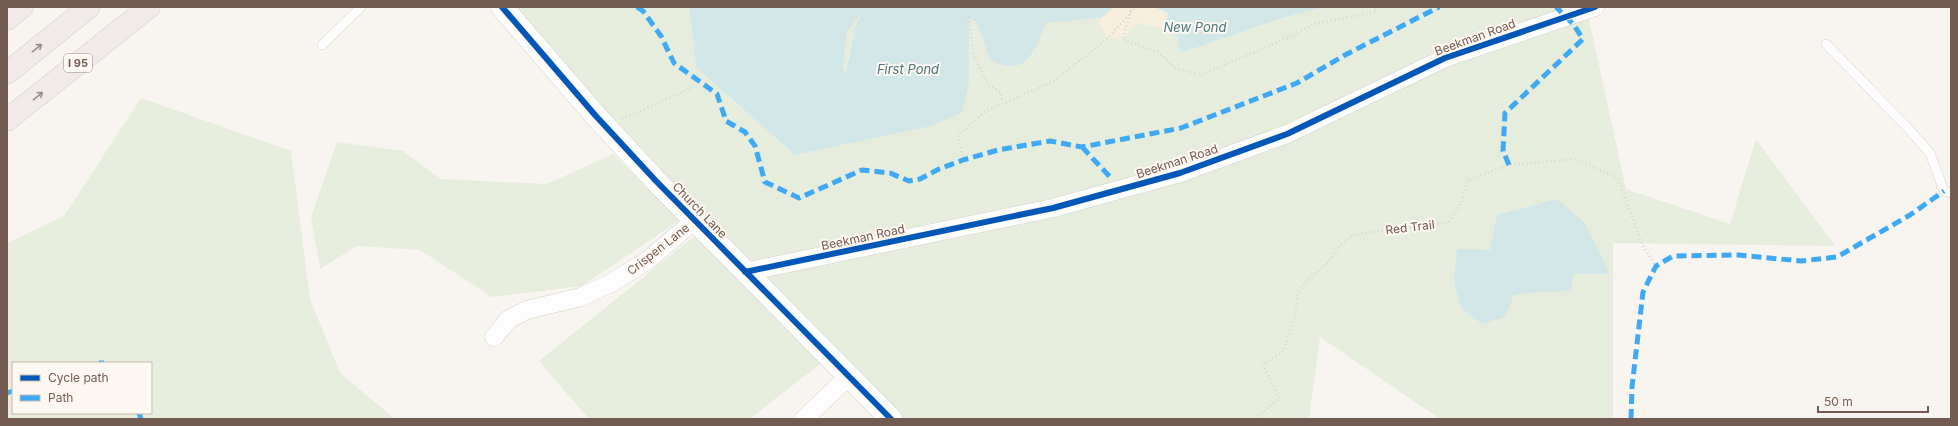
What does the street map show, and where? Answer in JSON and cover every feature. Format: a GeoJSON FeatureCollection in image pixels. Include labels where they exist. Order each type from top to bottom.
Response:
{"type":"FeatureCollection","features":[{"type":"Feature","properties":{"kind":"highway"},"geometry":{"type":"LineString","coordinates":[[7,19],[22,7]]}},
{"type":"Feature","properties":{"kind":"highway"},"geometry":{"type":"LineString","coordinates":[[7,72],[89,7]]}},
{"type":"Feature","properties":{"kind":"highway","name":"I 95"},"geometry":{"type":"LineString","coordinates":[[7,120],[149,7]]}},
{"type":"Feature","properties":{"kind":"street","name":"Church Lane"},"geometry":{"type":"LineString","coordinates":[[502,7],[606,127],[745,272],[891,419]]}},
{"type":"Feature","properties":{"kind":"street","name":"Beekman Road"},"geometry":{"type":"LineString","coordinates":[[745,272],[1053,208],[1180,173],[1287,134],[1445,58],[1595,7]]}},
{"type":"Feature","properties":{"kind":"street","name":"Crispen Lane"},"geometry":{"type":"LineString","coordinates":[[494,337],[509,319],[527,310],[581,296],[611,284],[648,260],[695,220]]}},
{"type":"Feature","properties":{"kind":"street"},"geometry":{"type":"LineString","coordinates":[[804,419],[848,376]]}},
{"type":"Feature","properties":{"kind":"lane"},"geometry":{"type":"LineString","coordinates":[[322,45],[361,7]]}},
{"type":"Feature","properties":{"kind":"lane"},"geometry":{"type":"LineString","coordinates":[[1826,44],[1906,125],[1930,154],[1944,191],[1951,193]]}},
{"type":"Feature","properties":{"kind":"path"},"geometry":{"type":"LineString","coordinates":[[1128,7],[1131,12],[1122,39],[1158,52],[1175,68],[1201,74],[1292,36],[1314,24],[1376,12],[1374,7]]}},
{"type":"Feature","properties":{"kind":"path"},"geometry":{"type":"LineString","coordinates":[[963,160],[958,135],[985,112],[1002,103],[1054,81],[1108,38],[1136,7]]}},
{"type":"Feature","properties":{"kind":"path"},"geometry":{"type":"LineString","coordinates":[[969,17],[974,56],[988,84],[1001,93],[1002,103]]}},
{"type":"Feature","properties":{"kind":"path"},"geometry":{"type":"LineString","coordinates":[[606,127],[692,88]]}},
{"type":"Feature","properties":{"kind":"green space"},"geometry":{"type":"Polygon","coordinates":[[[502,7],[689,7],[696,67],[795,155],[932,126],[969,83],[969,17],[977,23],[990,60],[997,62],[1032,56],[1046,23],[1101,18],[1115,7],[1154,7],[1177,37],[1180,53],[1289,16],[1326,7],[1595,7],[1587,10],[1626,189],[1730,224],[1756,139],[1835,246],[1613,243],[1613,419],[1440,419],[1320,337],[1309,419],[891,419],[502,7]],[[1579,13],[1445,58],[1297,129],[1579,13]]]}},
{"type":"Feature","properties":{"kind":"green space"},"geometry":{"type":"Polygon","coordinates":[[[862,13],[849,53],[845,78],[843,67],[847,32],[862,13]]]}},
{"type":"Feature","properties":{"kind":"green space"},"geometry":{"type":"Polygon","coordinates":[[[141,98],[291,151],[310,299],[340,373],[395,419],[7,419],[7,243],[64,216],[141,98]]]}},
{"type":"Feature","properties":{"kind":"green space"},"geometry":{"type":"Polygon","coordinates":[[[337,142],[403,151],[441,179],[547,184],[613,154],[680,220],[582,286],[492,297],[420,250],[357,246],[320,269],[311,217],[337,142]]]}},
{"type":"Feature","properties":{"kind":"green space"},"geometry":{"type":"Polygon","coordinates":[[[696,235],[823,362],[749,419],[589,419],[539,361],[696,235]]]}},
{"type":"Feature","properties":{"kind":"sand"},"geometry":{"type":"Polygon","coordinates":[[[1115,7],[1154,7],[1168,13],[1170,19],[1166,29],[1138,23],[1122,39],[1108,38],[1099,24],[1101,18],[1115,7]]]}},
{"type":"Feature","properties":{"kind":"water","name":"First Pond"},"geometry":{"type":"Polygon","coordinates":[[[689,7],[1115,7],[1101,18],[1046,23],[1037,45],[1029,58],[1023,63],[1006,66],[990,60],[977,23],[969,17],[969,83],[962,112],[932,126],[795,155],[696,67],[689,7]],[[861,14],[847,32],[843,67],[845,76],[855,28],[861,14]]]}},
{"type":"Feature","properties":{"kind":"water","name":"New Pond"},"geometry":{"type":"Polygon","coordinates":[[[1154,7],[1326,7],[1289,16],[1180,53],[1177,37],[1166,29],[1168,13],[1154,7]]]}},
{"type":"Feature","properties":{"kind":"water"},"geometry":{"type":"Polygon","coordinates":[[[1557,199],[1584,222],[1610,274],[1574,274],[1571,291],[1536,292],[1514,295],[1505,317],[1482,324],[1461,308],[1454,282],[1457,249],[1490,250],[1497,215],[1557,199]]]}},
{"type":"Feature","properties":{"kind":"marked path"},"geometry":{"type":"LineString","coordinates":[[637,7],[643,11],[661,36],[674,63],[717,94],[726,121],[745,132],[755,146],[765,182],[799,198],[862,170],[890,173],[909,181],[920,179],[939,169],[963,160],[998,150],[1050,141],[1082,147],[1181,128],[1297,83],[1345,55],[1439,7]]}},
{"type":"Feature","properties":{"kind":"marked path"},"geometry":{"type":"LineString","coordinates":[[1509,165],[1503,151],[1505,113],[1583,39],[1573,24],[1556,7]]}},
{"type":"Feature","properties":{"kind":"marked path"},"geometry":{"type":"LineString","coordinates":[[1082,147],[1112,179]]}},
{"type":"Feature","properties":{"kind":"marked path"},"geometry":{"type":"LineString","coordinates":[[1631,419],[1632,387],[1643,292],[1656,266],[1673,256],[1738,255],[1801,261],[1837,257],[1910,215],[1944,191]]}},
{"type":"Feature","properties":{"kind":"marked path"},"geometry":{"type":"LineString","coordinates":[[7,393],[12,391]]}},
{"type":"Feature","properties":{"kind":"marked path"},"geometry":{"type":"LineString","coordinates":[[139,414],[141,419]]}},
{"type":"Feature","properties":{"kind":"cycle path"},"geometry":{"type":"LineString","coordinates":[[502,7],[595,115],[656,181],[891,419]]}},
{"type":"Feature","properties":{"kind":"cycle path"},"geometry":{"type":"LineString","coordinates":[[745,272],[1053,208],[1180,173],[1287,134],[1445,58],[1595,7]]}}]}
